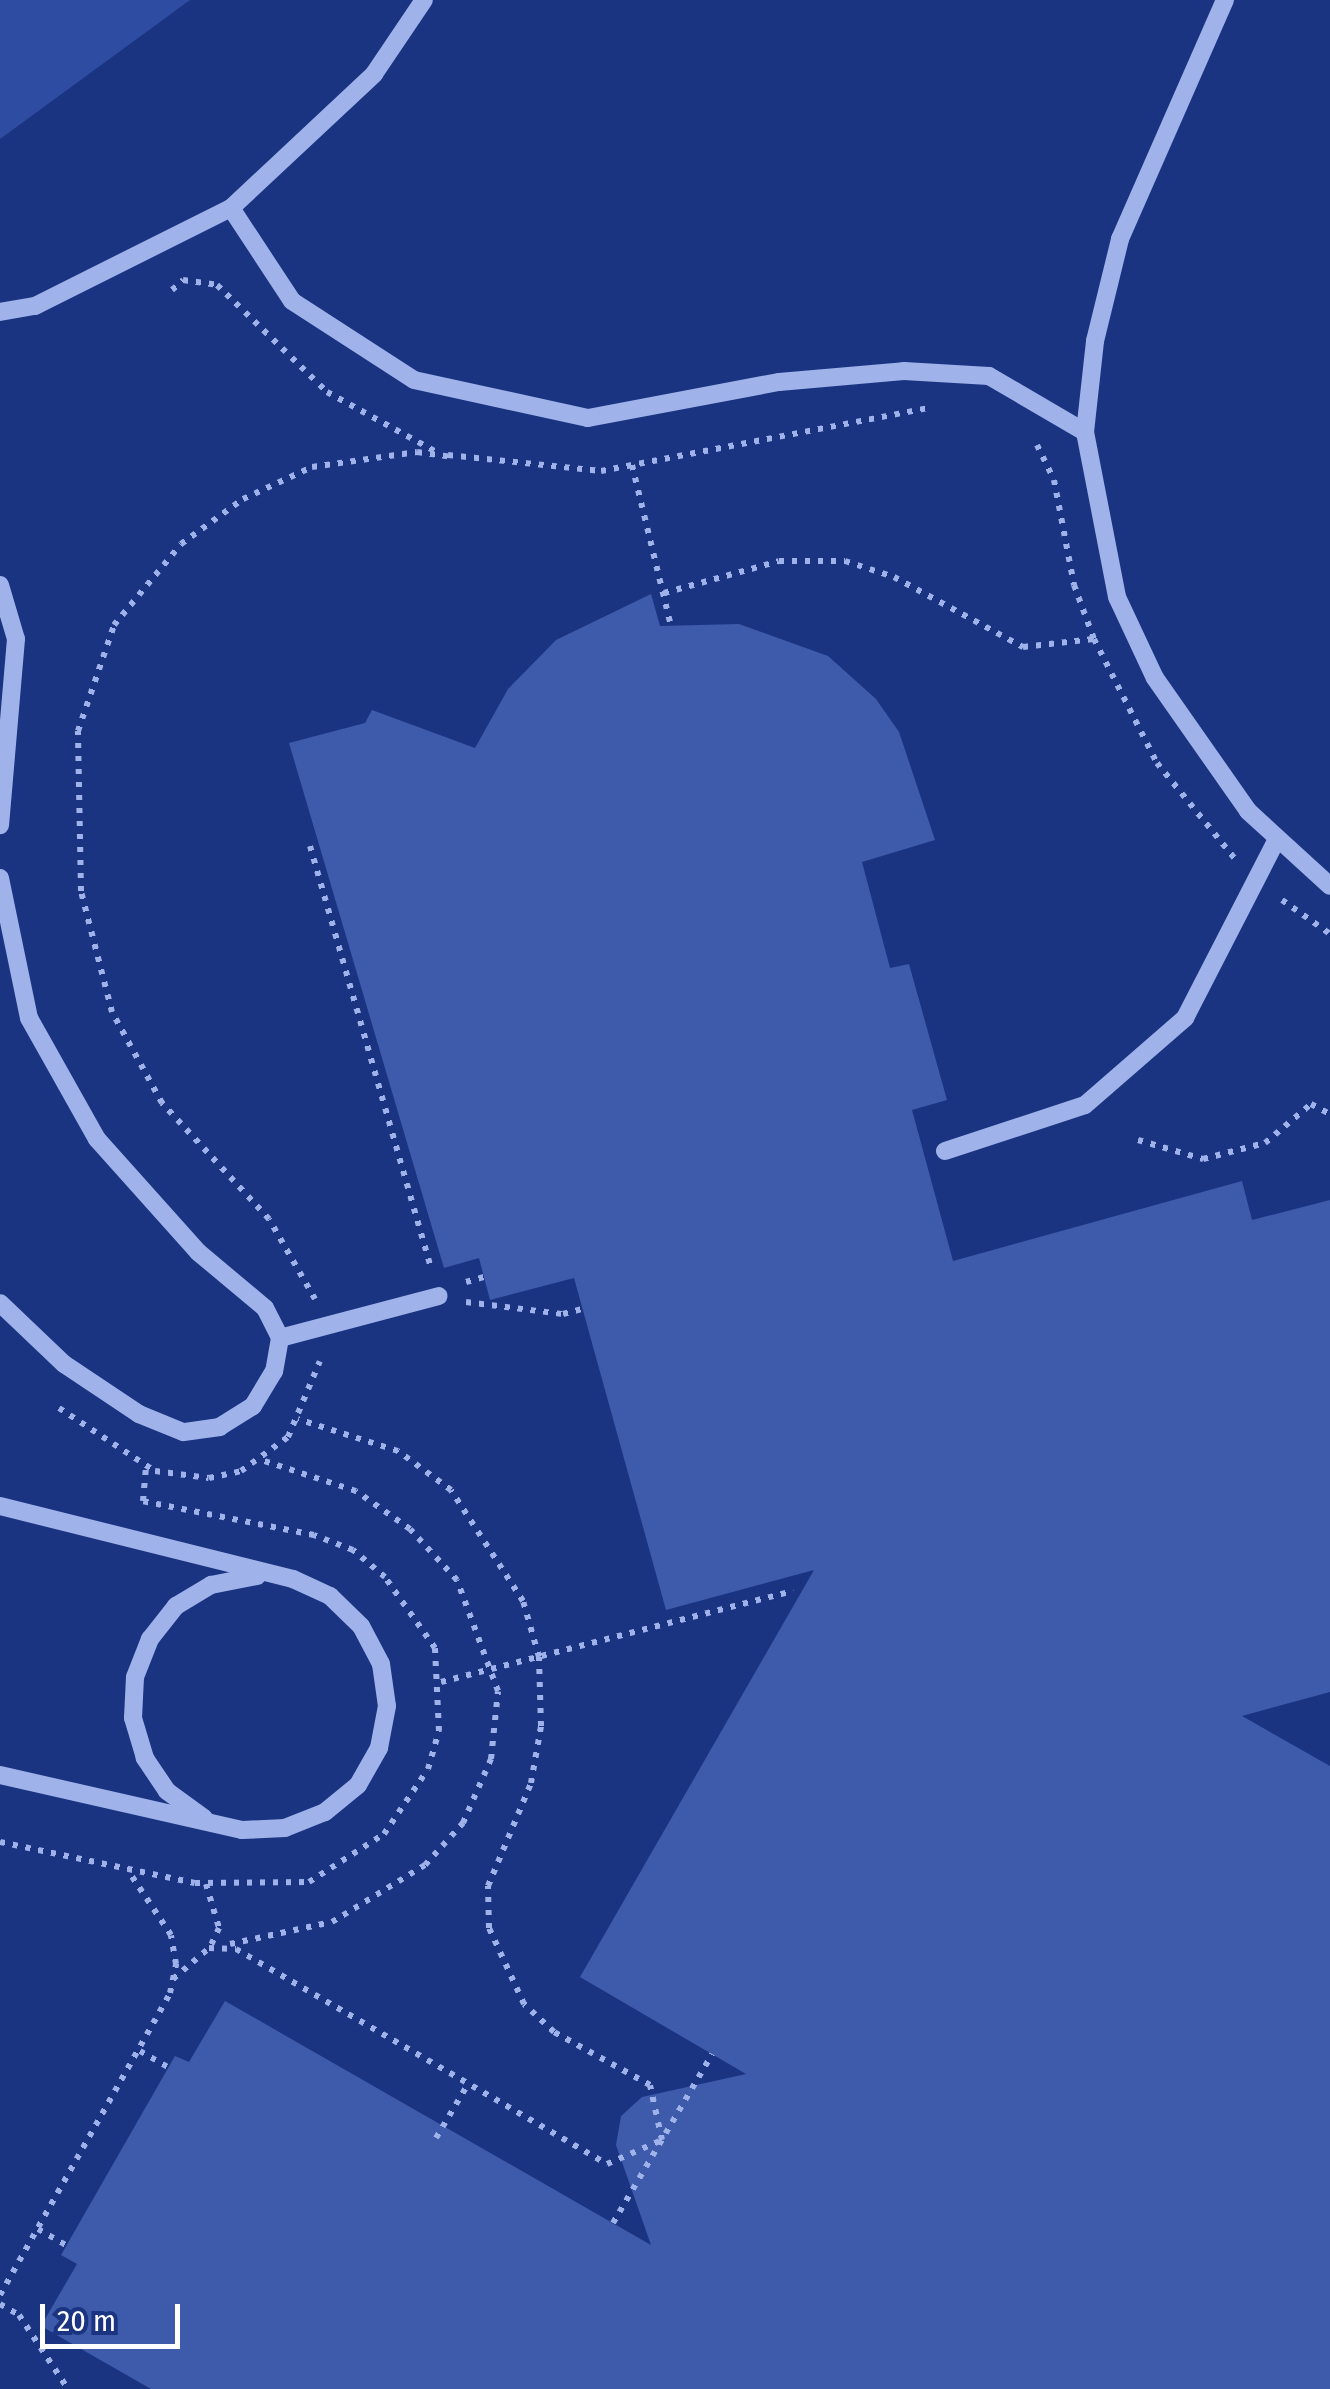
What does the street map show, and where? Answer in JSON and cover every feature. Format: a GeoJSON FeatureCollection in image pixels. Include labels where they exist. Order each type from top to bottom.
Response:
{"type":"FeatureCollection","features":[{"type":"Feature","properties":{"kind":"lane"},"geometry":{"type":"LineString","coordinates":[[0,312],[35,306],[231,208],[374,74],[424,0]]}},
{"type":"Feature","properties":{"kind":"lane"},"geometry":{"type":"LineString","coordinates":[[1226,0],[1120,239],[1095,341],[1085,432],[1117,596],[1201,748],[1276,842],[1330,886]]}},
{"type":"Feature","properties":{"kind":"lane"},"geometry":{"type":"LineString","coordinates":[[231,208],[292,301],[414,380],[588,418],[779,382],[904,371],[989,376],[1085,432]]}},
{"type":"Feature","properties":{"kind":"lane"},"geometry":{"type":"LineString","coordinates":[[0,585],[16,640],[0,825]]}},
{"type":"Feature","properties":{"kind":"lane"},"geometry":{"type":"LineString","coordinates":[[945,1151],[1085,1105],[1186,1018],[1276,842]]}},
{"type":"Feature","properties":{"kind":"lane"},"geometry":{"type":"LineString","coordinates":[[0,878],[29,1018],[96,1140],[198,1252],[246,1284],[280,1338],[274,1371],[252,1406],[220,1427],[183,1432],[139,1414],[64,1364],[0,1303]]}},
{"type":"Feature","properties":{"kind":"lane"},"geometry":{"type":"LineString","coordinates":[[280,1338],[439,1296]]}},
{"type":"Feature","properties":{"kind":"lane"},"geometry":{"type":"LineString","coordinates":[[0,1506],[293,1579],[351,1616],[381,1664],[388,1706],[379,1748],[358,1785],[325,1812],[286,1828],[242,1830],[0,1775]]}},
{"type":"Feature","properties":{"kind":"lane"},"geometry":{"type":"LineString","coordinates":[[242,1830],[202,1818],[168,1792],[144,1758],[134,1718],[135,1677],[158,1628],[211,1585],[252,1576],[293,1579]]}},
{"type":"Feature","properties":{"kind":"path"},"geometry":{"type":"LineString","coordinates":[[172,290],[183,280],[217,286],[327,392],[383,430],[452,456]]}},
{"type":"Feature","properties":{"kind":"path"},"geometry":{"type":"LineString","coordinates":[[59,1408],[146,1465],[178,1478],[241,1471],[270,1454],[298,1419],[316,1379],[322,1327],[294,1252],[175,1121],[112,1012],[81,891],[78,730],[114,625],[158,566],[196,532],[244,499],[312,468],[417,452],[550,470],[632,464],[940,406]]}},
{"type":"Feature","properties":{"kind":"path"},"geometry":{"type":"LineString","coordinates":[[1028,434],[1054,480],[1074,586],[1094,639],[1157,763],[1200,822],[1258,880],[1330,934]]}},
{"type":"Feature","properties":{"kind":"path"},"geometry":{"type":"LineString","coordinates":[[632,464],[672,626]]}},
{"type":"Feature","properties":{"kind":"path"},"geometry":{"type":"LineString","coordinates":[[664,593],[779,561],[845,561],[894,578],[1023,647],[1094,639]]}},
{"type":"Feature","properties":{"kind":"path"},"geometry":{"type":"LineString","coordinates":[[310,846],[439,1296],[562,1314],[582,1309]]}},
{"type":"Feature","properties":{"kind":"path"},"geometry":{"type":"LineString","coordinates":[[1138,1140],[1218,1157],[1265,1143],[1311,1104],[1330,1114]]}},
{"type":"Feature","properties":{"kind":"path"},"geometry":{"type":"LineString","coordinates":[[298,1419],[398,1451],[451,1490],[524,1601],[539,1657],[541,1726],[530,1783],[488,1886],[489,1928],[524,2004],[554,2032],[650,2085],[662,2140]]}},
{"type":"Feature","properties":{"kind":"path"},"geometry":{"type":"LineString","coordinates":[[0,1842],[206,1884],[309,1882],[384,1834],[428,1769],[440,1682],[434,1648],[413,1612],[352,1550],[143,1502],[146,1465]]}},
{"type":"Feature","properties":{"kind":"path"},"geometry":{"type":"LineString","coordinates":[[440,1682],[792,1591]]}},
{"type":"Feature","properties":{"kind":"path"},"geometry":{"type":"LineString","coordinates":[[129,1871],[171,1935],[173,1979]]}},
{"type":"Feature","properties":{"kind":"path"},"geometry":{"type":"LineString","coordinates":[[0,2294],[140,2052],[173,1979],[209,1948],[219,1928],[206,1884]]}},
{"type":"Feature","properties":{"kind":"path"},"geometry":{"type":"LineString","coordinates":[[209,1948],[236,1949],[607,2164],[662,2140]]}},
{"type":"Feature","properties":{"kind":"path"},"geometry":{"type":"LineString","coordinates":[[140,2052],[168,2068]]}},
{"type":"Feature","properties":{"kind":"path"},"geometry":{"type":"LineString","coordinates":[[613,2223],[712,2054]]}},
{"type":"Feature","properties":{"kind":"path"},"geometry":{"type":"LineString","coordinates":[[436,2138],[468,2084]]}},
{"type":"Feature","properties":{"kind":"path"},"geometry":{"type":"LineString","coordinates":[[38,2229],[66,2245]]}},
{"type":"Feature","properties":{"kind":"path"},"geometry":{"type":"LineString","coordinates":[[0,2304],[19,2315],[68,2389]]}},
{"type":"Feature","properties":{"kind":"shaded area"},"geometry":{"type":"Polygon","coordinates":[[[0,0],[190,0],[0,139],[0,0]]]}},
{"type":"Feature","properties":{"kind":"building"},"geometry":{"type":"Polygon","coordinates":[[[651,594],[660,626],[739,624],[828,656],[876,699],[899,732],[935,840],[862,862],[890,968],[909,964],[947,1100],[912,1110],[953,1261],[1242,1181],[1252,1220],[1330,1200],[1330,1692],[1242,1716],[1330,1766],[1330,2389],[151,2389],[41,2326],[77,2264],[61,2255],[175,2056],[189,2062],[225,2001],[651,2245],[616,2145],[621,2116],[642,2097],[746,2074],[580,1977],[814,1570],[666,1610],[574,1278],[490,1300],[479,1258],[444,1268],[289,743],[365,723],[372,710],[475,748],[508,689],[556,640],[651,594]]]}}]}
